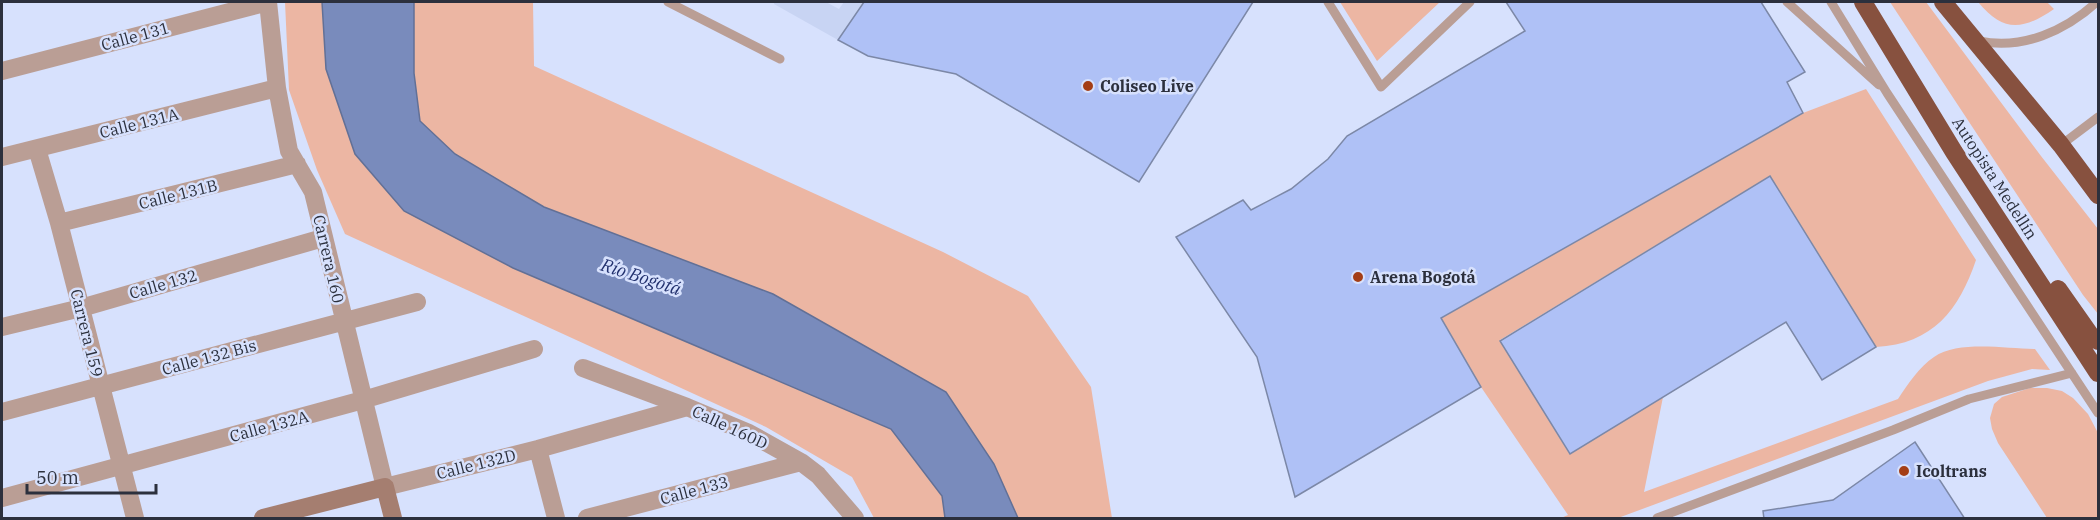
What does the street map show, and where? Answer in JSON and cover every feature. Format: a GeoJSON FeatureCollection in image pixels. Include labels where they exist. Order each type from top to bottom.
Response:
{"type":"FeatureCollection","features":[{"type":"Feature","properties":{"kind":"highway","name":"Autopista Medellín"},"geometry":{"type":"LineString","coordinates":[[1863,2],[1954,152],[2098,373]]}},
{"type":"Feature","properties":{"kind":"highway"},"geometry":{"type":"LineString","coordinates":[[1943,2],[2061,145],[2098,195]]}},
{"type":"Feature","properties":{"kind":"highway"},"geometry":{"type":"LineString","coordinates":[[2020,252],[2036,257],[2091,336],[2098,341]]}},
{"type":"Feature","properties":{"kind":"street","name":"Calle 131"},"geometry":{"type":"LineString","coordinates":[[2,71],[268,2]]}},
{"type":"Feature","properties":{"kind":"street","name":"Carrera 160"},"geometry":{"type":"LineString","coordinates":[[268,2],[277,88],[289,151],[313,192],[393,519]]}},
{"type":"Feature","properties":{"kind":"street","name":"Calle 131A"},"geometry":{"type":"LineString","coordinates":[[2,157],[277,88]]}},
{"type":"Feature","properties":{"kind":"street","name":"Carrera 159"},"geometry":{"type":"LineString","coordinates":[[37,149],[59,223],[135,519]]}},
{"type":"Feature","properties":{"kind":"street","name":"Calle 131B"},"geometry":{"type":"LineString","coordinates":[[59,223],[297,164]]}},
{"type":"Feature","properties":{"kind":"street","name":"Calle 132"},"geometry":{"type":"LineString","coordinates":[[2,323],[81,308],[323,238]]}},
{"type":"Feature","properties":{"kind":"street","name":"Calle 132 Bis"},"geometry":{"type":"LineString","coordinates":[[2,412],[417,302]]}},
{"type":"Feature","properties":{"kind":"street","name":"Calle 132A"},"geometry":{"type":"LineString","coordinates":[[2,498],[363,400],[534,348]]}},
{"type":"Feature","properties":{"kind":"street","name":"Calle 160D"},"geometry":{"type":"LineString","coordinates":[[583,368],[749,433],[801,462],[818,475],[855,519]]}},
{"type":"Feature","properties":{"kind":"street","name":"Calle 132D"},"geometry":{"type":"LineString","coordinates":[[263,519],[538,449],[687,407]]}},
{"type":"Feature","properties":{"kind":"street"},"geometry":{"type":"LineString","coordinates":[[538,449],[556,519]]}},
{"type":"Feature","properties":{"kind":"street","name":"Calle 133"},"geometry":{"type":"LineString","coordinates":[[586,519],[801,462]]}},
{"type":"Feature","properties":{"kind":"lane"},"geometry":{"type":"LineString","coordinates":[[668,2],[780,59]]}},
{"type":"Feature","properties":{"kind":"lane"},"geometry":{"type":"LineString","coordinates":[[1328,2],[1381,87],[1470,2]]}},
{"type":"Feature","properties":{"kind":"lane"},"geometry":{"type":"LineString","coordinates":[[1787,2],[1887,93]]}},
{"type":"Feature","properties":{"kind":"lane"},"geometry":{"type":"LineString","coordinates":[[1831,2],[1887,93],[2098,413]]}},
{"type":"Feature","properties":{"kind":"lane"},"geometry":{"type":"LineString","coordinates":[[1974,40],[1993,44],[2015,43],[2037,38],[2076,19],[2097,2]]}},
{"type":"Feature","properties":{"kind":"lane"},"geometry":{"type":"LineString","coordinates":[[2061,145],[2098,117]]}},
{"type":"Feature","properties":{"kind":"lane"},"geometry":{"type":"LineString","coordinates":[[1657,519],[1969,399],[2072,373]]}},
{"type":"Feature","properties":{"kind":"shaded area"},"geometry":{"type":"Polygon","coordinates":[[[285,2],[322,2],[326,69],[355,154],[405,211],[513,268],[891,429],[942,496],[945,518],[874,518],[852,477],[766,427],[345,234],[317,170],[289,90],[285,2]]]}},
{"type":"Feature","properties":{"kind":"shaded area"},"geometry":{"type":"Polygon","coordinates":[[[414,2],[533,2],[534,66],[943,252],[1028,296],[1091,387],[1112,518],[1018,518],[994,464],[773,294],[544,207],[455,154],[420,121],[414,73],[414,2]]]}},
{"type":"Feature","properties":{"kind":"shaded area"},"geometry":{"type":"Polygon","coordinates":[[[774,2],[826,2],[839,9],[844,2],[864,2],[838,40],[774,2]]]}},
{"type":"Feature","properties":{"kind":"shaded area"},"geometry":{"type":"Polygon","coordinates":[[[1340,2],[1440,2],[1377,61],[1340,2]]]}},
{"type":"Feature","properties":{"kind":"shaded area"},"geometry":{"type":"Polygon","coordinates":[[[1890,2],[1926,2],[2098,229],[2098,314],[2083,295],[1890,2]]]}},
{"type":"Feature","properties":{"kind":"shaded area"},"geometry":{"type":"Polygon","coordinates":[[[1978,2],[2047,2],[2054,9],[2032,21],[2013,25],[1996,19],[1978,2]]]}},
{"type":"Feature","properties":{"kind":"shaded area"},"geometry":{"type":"Polygon","coordinates":[[[1866,89],[1976,260],[1952,309],[1928,331],[1913,339],[1876,347],[1770,176],[1500,340],[1569,453],[1663,397],[1644,492],[1898,399],[1923,366],[1944,352],[1969,347],[2035,349],[2050,370],[2032,369],[1988,381],[1618,518],[1561,518],[1568,515],[1481,387],[1441,318],[1803,113],[1866,89]]]}},
{"type":"Feature","properties":{"kind":"shaded area"},"geometry":{"type":"Polygon","coordinates":[[[2030,388],[2062,391],[2073,398],[2088,414],[2098,433],[2098,518],[2047,518],[1998,443],[1990,418],[1994,404],[2002,397],[2030,388]]]}},
{"type":"Feature","properties":{"kind":"water","name":"Río Bogotá"},"geometry":{"type":"Polygon","coordinates":[[[322,2],[414,2],[414,73],[420,121],[455,154],[544,207],[773,294],[946,392],[994,464],[1018,518],[945,518],[942,496],[891,429],[513,268],[404,211],[355,154],[326,69],[322,2]]]}},
{"type":"Feature","properties":{"kind":"building","name":"Coliseo Live"},"geometry":{"type":"Polygon","coordinates":[[[864,2],[1253,2],[1139,182],[956,74],[868,56],[838,40],[864,2]]]}},
{"type":"Feature","properties":{"kind":"building","name":"Arena Bogotá"},"geometry":{"type":"Polygon","coordinates":[[[1506,2],[1761,2],[1805,72],[1787,82],[1803,113],[1441,318],[1481,387],[1295,497],[1257,357],[1176,237],[1243,200],[1251,210],[1291,189],[1328,159],[1347,136],[1525,31],[1506,2]]]}},
{"type":"Feature","properties":{"kind":"building"},"geometry":{"type":"Polygon","coordinates":[[[1770,176],[1876,347],[1822,380],[1786,322],[1570,454],[1500,341],[1770,176]]]}},
{"type":"Feature","properties":{"kind":"building","name":"Icoltrans"},"geometry":{"type":"Polygon","coordinates":[[[1915,442],[1965,519],[1764,519],[1763,511],[1833,500],[1915,442]]]}},
{"type":"Feature","properties":{"kind":"place","name":"Coliseo Live"},"geometry":{"type":"Point","coordinates":[1088,86]}},
{"type":"Feature","properties":{"kind":"place","name":"Arena Bogotá"},"geometry":{"type":"Point","coordinates":[1358,277]}},
{"type":"Feature","properties":{"kind":"place","name":"Icoltrans"},"geometry":{"type":"Point","coordinates":[1904,471]}}]}
